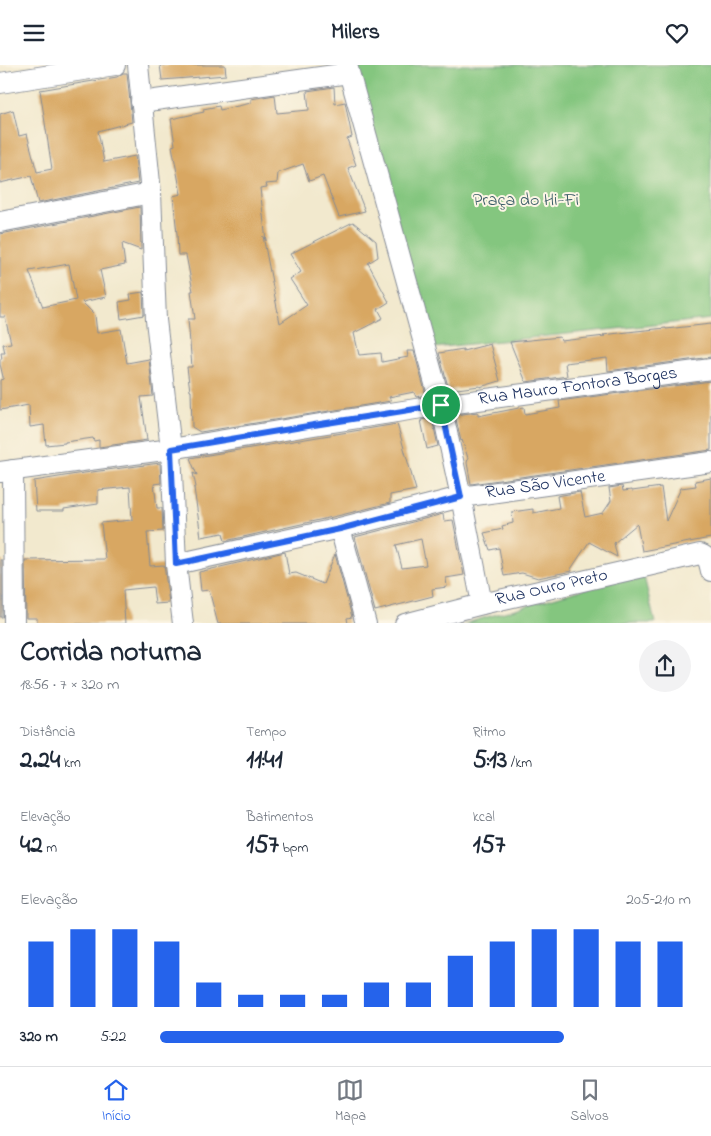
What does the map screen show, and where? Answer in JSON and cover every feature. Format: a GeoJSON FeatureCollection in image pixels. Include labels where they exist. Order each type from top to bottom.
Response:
{"type":"FeatureCollection","features":[{"type":"Feature","properties":{"kind":"street"},"geometry":{"type":"LineString","coordinates":[[0,83],[115,65]]}},
{"type":"Feature","properties":{"kind":"street"},"geometry":{"type":"LineString","coordinates":[[138,65],[151,193],[156,320],[171,449],[176,564],[183,623]]}},
{"type":"Feature","properties":{"kind":"street"},"geometry":{"type":"LineString","coordinates":[[141,102],[348,69],[441,405],[482,604]]}},
{"type":"Feature","properties":{"kind":"street"},"geometry":{"type":"LineString","coordinates":[[0,222],[151,193]]}},
{"type":"Feature","properties":{"kind":"street","name":"Rua Mauro Fontora Borges"},"geometry":{"type":"LineString","coordinates":[[6,471],[171,449],[441,405],[711,369]]}},
{"type":"Feature","properties":{"kind":"street","name":"Rua São Vicente"},"geometry":{"type":"LineString","coordinates":[[176,564],[340,529],[461,497],[711,462]]}},
{"type":"Feature","properties":{"kind":"street"},"geometry":{"type":"LineString","coordinates":[[6,471],[14,623]]}},
{"type":"Feature","properties":{"kind":"street"},"geometry":{"type":"LineString","coordinates":[[340,529],[366,623]]}},
{"type":"Feature","properties":{"kind":"street","name":"Rua Ouro Preto"},"geometry":{"type":"LineString","coordinates":[[405,623],[700,554],[705,555],[708,559],[711,571]]}},
{"type":"Feature","properties":{"kind":"green space","name":"Praça do Hi-Fi"},"geometry":{"type":"Polygon","coordinates":[[[353,65],[711,65],[711,319],[433,348],[353,65]]]}},
{"type":"Feature","properties":{"kind":"green space"},"geometry":{"type":"Polygon","coordinates":[[[643,572],[655,623],[466,623],[643,572]]]}},
{"type":"Feature","properties":{"kind":"building"},"geometry":{"type":"Polygon","coordinates":[[[160,65],[225,65],[226,75],[162,80],[160,65]]]}},
{"type":"Feature","properties":{"kind":"building"},"geometry":{"type":"Polygon","coordinates":[[[127,73],[132,122],[98,131],[104,162],[135,156],[138,183],[38,203],[31,176],[0,183],[0,114],[13,110],[19,136],[27,134],[37,172],[52,169],[40,90],[117,77],[127,73]]]}},
{"type":"Feature","properties":{"kind":"building"},"geometry":{"type":"Polygon","coordinates":[[[334,87],[335,104],[345,102],[352,137],[347,139],[356,165],[348,168],[365,211],[339,217],[323,176],[309,181],[303,164],[278,173],[277,183],[266,184],[267,187],[260,188],[266,241],[263,236],[280,323],[307,305],[290,279],[301,272],[290,254],[353,222],[376,241],[378,257],[368,263],[389,302],[378,309],[383,318],[354,333],[359,355],[381,353],[382,362],[408,357],[407,351],[414,351],[426,395],[416,397],[414,392],[389,397],[391,401],[200,432],[192,427],[191,391],[187,367],[192,367],[188,319],[195,319],[191,291],[193,291],[186,255],[178,255],[173,196],[181,194],[172,146],[175,145],[171,119],[204,112],[203,109],[219,106],[220,110],[251,103],[251,99],[275,95],[277,113],[309,110],[307,91],[334,87]]]}},
{"type":"Feature","properties":{"kind":"building"},"geometry":{"type":"Polygon","coordinates":[[[140,207],[141,250],[122,243],[125,265],[100,270],[106,297],[82,302],[95,315],[97,333],[121,329],[127,363],[149,359],[153,396],[141,397],[147,440],[99,447],[99,440],[94,441],[93,438],[46,445],[44,425],[30,427],[29,405],[0,410],[0,380],[3,377],[0,359],[2,359],[1,353],[5,353],[3,344],[11,343],[5,317],[0,317],[0,234],[140,207]],[[69,264],[29,271],[43,307],[76,300],[69,264]]]}},
{"type":"Feature","properties":{"kind":"building"},"geometry":{"type":"Polygon","coordinates":[[[143,292],[144,315],[121,319],[119,302],[131,300],[130,294],[143,292]]]}},
{"type":"Feature","properties":{"kind":"building"},"geometry":{"type":"Polygon","coordinates":[[[711,324],[711,357],[608,371],[607,358],[565,363],[567,376],[526,382],[510,342],[560,337],[561,341],[711,324]]]}},
{"type":"Feature","properties":{"kind":"building"},"geometry":{"type":"Polygon","coordinates":[[[490,344],[500,381],[480,387],[449,390],[439,353],[463,349],[463,351],[490,344]]]}},
{"type":"Feature","properties":{"kind":"building"},"geometry":{"type":"Polygon","coordinates":[[[711,381],[711,450],[471,484],[467,463],[468,458],[461,441],[455,415],[478,412],[478,416],[524,407],[525,414],[560,408],[559,401],[711,381]]]}},
{"type":"Feature","properties":{"kind":"building"},"geometry":{"type":"Polygon","coordinates":[[[432,418],[438,446],[427,449],[421,420],[432,418]]]}},
{"type":"Feature","properties":{"kind":"building"},"geometry":{"type":"Polygon","coordinates":[[[397,424],[416,490],[390,495],[390,503],[225,541],[223,533],[201,537],[193,473],[197,475],[190,458],[397,424]]]}},
{"type":"Feature","properties":{"kind":"building"},"geometry":{"type":"Polygon","coordinates":[[[160,463],[161,483],[154,484],[157,508],[162,508],[163,531],[147,532],[150,566],[164,565],[169,603],[155,604],[153,587],[123,590],[125,623],[37,623],[37,618],[26,618],[25,560],[105,559],[101,523],[132,520],[130,487],[98,490],[98,504],[64,509],[64,511],[36,511],[34,481],[160,463]]]}},
{"type":"Feature","properties":{"kind":"building"},"geometry":{"type":"Polygon","coordinates":[[[711,478],[711,538],[642,551],[637,524],[614,543],[617,557],[589,542],[571,569],[572,571],[538,578],[522,573],[504,576],[499,548],[490,550],[484,533],[503,529],[502,526],[513,523],[512,512],[533,509],[533,513],[559,508],[557,496],[580,492],[585,517],[603,513],[611,501],[609,488],[622,486],[623,491],[661,487],[666,521],[681,488],[696,486],[695,481],[711,478]]]}},
{"type":"Feature","properties":{"kind":"building"},"geometry":{"type":"Polygon","coordinates":[[[443,514],[444,521],[453,520],[464,575],[446,578],[447,587],[432,589],[433,596],[375,611],[355,537],[443,514]],[[421,539],[396,545],[402,568],[426,565],[421,539]]]}},
{"type":"Feature","properties":{"kind":"building"},"geometry":{"type":"Polygon","coordinates":[[[285,552],[289,574],[296,573],[323,584],[335,554],[352,617],[347,618],[348,623],[218,623],[209,590],[201,591],[199,572],[285,552]]]}},
{"type":"Feature","properties":{"kind":"building"},"geometry":{"type":"Polygon","coordinates":[[[0,560],[2,560],[2,617],[0,617],[0,560]]]}},
{"type":"Feature","properties":{"kind":"route"},"geometry":{"type":"LineString","coordinates":[[441,405],[461,497],[340,529],[176,564],[171,449],[441,405]]}}]}
